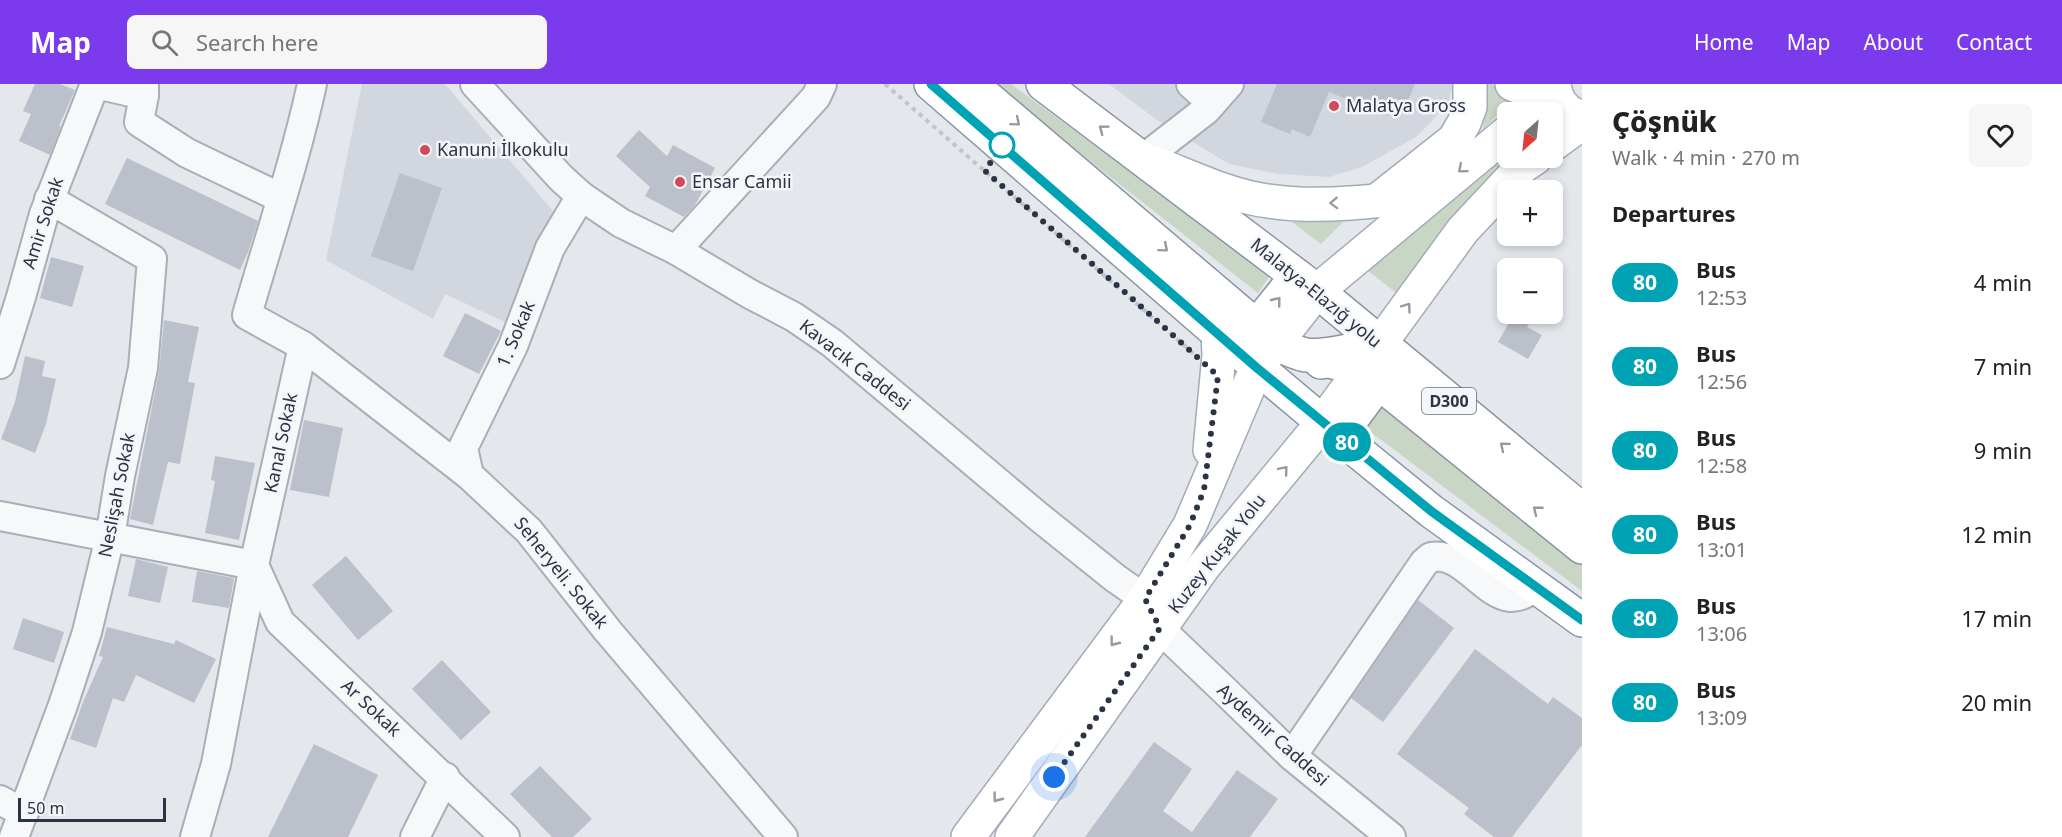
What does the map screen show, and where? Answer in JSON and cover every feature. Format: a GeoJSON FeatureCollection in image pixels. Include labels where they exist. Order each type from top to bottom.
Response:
{"type":"FeatureCollection","features":[{"type":"Feature","properties":{"kind":"main road"},"geometry":{"type":"LineString","coordinates":[[931,84],[1218,332],[1263,346],[1329,361],[1374,365],[1582,547]]}},
{"type":"Feature","properties":{"kind":"main road"},"geometry":{"type":"LineString","coordinates":[[971,84],[1263,346],[1331,429],[1431,511],[1582,620]]}},
{"type":"Feature","properties":{"kind":"main road","name":"Malatya-Elazığ yolu"},"geometry":{"type":"LineString","coordinates":[[1043,84],[1307,284],[1374,365],[1582,510]]}},
{"type":"Feature","properties":{"kind":"main road"},"geometry":{"type":"LineString","coordinates":[[1377,201],[1454,140],[1470,107],[1470,84]]}},
{"type":"Feature","properties":{"kind":"main road"},"geometry":{"type":"LineString","coordinates":[[1512,84],[1546,96],[1560,103],[1567,111],[1582,117]]}},
{"type":"Feature","properties":{"kind":"main road"},"geometry":{"type":"LineString","coordinates":[[1563,137],[1582,123]]}},
{"type":"Feature","properties":{"kind":"main road","name":"Kuzey Kuşak Yolu"},"geometry":{"type":"LineString","coordinates":[[968,837],[1145,599],[1190,525],[1263,346],[1307,284],[1434,193],[1497,141]]}},
{"type":"Feature","properties":{"kind":"main road"},"geometry":{"type":"LineString","coordinates":[[1143,159],[1242,195],[1268,201],[1300,204],[1377,201],[1434,193]]}},
{"type":"Feature","properties":{"kind":"main road","name":"Kuzey Kuşak Yolu"},"geometry":{"type":"LineString","coordinates":[[1012,837],[1204,566],[1331,429],[1463,230],[1521,168]]}},
{"type":"Feature","properties":{"kind":"main road"},"geometry":{"type":"LineString","coordinates":[[1204,490],[1218,376],[1218,332]]}},
{"type":"Feature","properties":{"kind":"street"},"geometry":{"type":"LineString","coordinates":[[96,84],[144,90],[139,123],[187,153],[281,198]]}},
{"type":"Feature","properties":{"kind":"street","name":"Amir Sokak"},"geometry":{"type":"LineString","coordinates":[[0,364],[11,292],[30,258],[49,199],[96,84]]}},
{"type":"Feature","properties":{"kind":"street"},"geometry":{"type":"LineString","coordinates":[[303,346],[248,315],[300,140],[312,84]]}},
{"type":"Feature","properties":{"kind":"street","name":"Kavacık Caddesi"},"geometry":{"type":"LineString","coordinates":[[475,84],[561,178],[581,196],[621,223],[676,250],[794,317],[832,343],[1039,517],[1145,599],[1160,628]]}},
{"type":"Feature","properties":{"kind":"street"},"geometry":{"type":"LineString","coordinates":[[676,250],[816,97],[822,84]]}},
{"type":"Feature","properties":{"kind":"street"},"geometry":{"type":"LineString","coordinates":[[1191,84],[1221,94]]}},
{"type":"Feature","properties":{"kind":"street"},"geometry":{"type":"LineString","coordinates":[[1143,159],[1221,94]]}},
{"type":"Feature","properties":{"kind":"street","name":"1. Sokak"},"geometry":{"type":"LineString","coordinates":[[469,474],[463,448],[513,346],[550,248],[581,196]]}},
{"type":"Feature","properties":{"kind":"street","name":"Neslişah Sokak"},"geometry":{"type":"LineString","coordinates":[[13,817],[87,632],[110,537],[120,476],[143,369],[152,259],[49,199]]}},
{"type":"Feature","properties":{"kind":"street","name":"Seheryeli. Sokak"},"geometry":{"type":"LineString","coordinates":[[303,346],[469,474],[529,531],[607,630],[783,837]]}},
{"type":"Feature","properties":{"kind":"street","name":"Kanal Sokak"},"geometry":{"type":"LineString","coordinates":[[195,837],[216,764],[254,566],[303,346]]}},
{"type":"Feature","properties":{"kind":"street"},"geometry":{"type":"LineString","coordinates":[[0,516],[254,566]]}},
{"type":"Feature","properties":{"kind":"street"},"geometry":{"type":"LineString","coordinates":[[1292,756],[1424,563],[1431,557],[1447,557],[1498,592],[1510,597],[1518,597],[1537,587]]}},
{"type":"Feature","properties":{"kind":"street","name":"Ar Sokak"},"geometry":{"type":"LineString","coordinates":[[254,566],[280,622],[445,777],[505,837]]}},
{"type":"Feature","properties":{"kind":"street","name":"Aydemir Caddesi"},"geometry":{"type":"LineString","coordinates":[[1160,628],[1292,756],[1391,837]]}},
{"type":"Feature","properties":{"kind":"street"},"geometry":{"type":"LineString","coordinates":[[415,837],[445,777]]}},
{"type":"Feature","properties":{"kind":"path"},"geometry":{"type":"LineString","coordinates":[[885,84],[1218,376]]}},
{"type":"Feature","properties":{"kind":"shaded area","name":"Kanuni İlkokulu"},"geometry":{"type":"Polygon","coordinates":[[[362,84],[445,84],[558,217],[507,323],[445,294],[433,319],[326,260],[362,84]]]}},
{"type":"Feature","properties":{"kind":"shaded area"},"geometry":{"type":"Polygon","coordinates":[[[1109,84],[1453,84],[1448,104],[1416,137],[1362,167],[1329,177],[1278,174],[1229,164],[1157,120],[1109,84]]]}},
{"type":"Feature","properties":{"kind":"green space"},"geometry":{"type":"Polygon","coordinates":[[[992,84],[1011,84],[1271,274],[1258,293],[992,84]]]}},
{"type":"Feature","properties":{"kind":"green space"},"geometry":{"type":"Polygon","coordinates":[[[1487,84],[1516,95],[1509,102],[1497,102],[1497,115],[1483,130],[1487,84]]]}},
{"type":"Feature","properties":{"kind":"green space"},"geometry":{"type":"Polygon","coordinates":[[[1497,157],[1497,168],[1507,168],[1399,295],[1367,270],[1497,157]]]}},
{"type":"Feature","properties":{"kind":"green space"},"geometry":{"type":"Polygon","coordinates":[[[1284,216],[1343,222],[1321,244],[1284,216]]]}},
{"type":"Feature","properties":{"kind":"green space"},"geometry":{"type":"Polygon","coordinates":[[[1376,398],[1582,562],[1582,591],[1356,421],[1376,398]]]}},
{"type":"Feature","properties":{"kind":"building"},"geometry":{"type":"Polygon","coordinates":[[[35,84],[60,84],[75,90],[59,126],[61,126],[50,155],[19,141],[31,114],[23,111],[35,84]]]}},
{"type":"Feature","properties":{"kind":"building"},"geometry":{"type":"Polygon","coordinates":[[[1277,84],[1415,84],[1407,103],[1395,98],[1387,116],[1329,92],[1310,137],[1292,129],[1290,134],[1261,122],[1277,84]]]}},
{"type":"Feature","properties":{"kind":"building","name":"Ensar Camii"},"geometry":{"type":"Polygon","coordinates":[[[639,130],[667,156],[673,145],[715,168],[695,205],[684,217],[645,196],[650,187],[616,156],[639,130]]]}},
{"type":"Feature","properties":{"kind":"building"},"geometry":{"type":"Polygon","coordinates":[[[127,158],[258,221],[240,270],[105,204],[127,158]]]}},
{"type":"Feature","properties":{"kind":"building","name":"Kanuni İlkokulu"},"geometry":{"type":"Polygon","coordinates":[[[400,173],[442,188],[413,271],[371,256],[400,173]]]}},
{"type":"Feature","properties":{"kind":"building"},"geometry":{"type":"Polygon","coordinates":[[[51,257],[84,266],[72,307],[40,298],[51,257]]]}},
{"type":"Feature","properties":{"kind":"building"},"geometry":{"type":"Polygon","coordinates":[[[465,313],[501,331],[479,374],[443,356],[465,313]]]}},
{"type":"Feature","properties":{"kind":"building"},"geometry":{"type":"Polygon","coordinates":[[[164,320],[199,327],[188,382],[195,383],[180,464],[168,462],[153,525],[130,519],[159,371],[164,320]]]}},
{"type":"Feature","properties":{"kind":"building"},"geometry":{"type":"Polygon","coordinates":[[[1508,324],[1529,324],[1527,327],[1542,335],[1528,359],[1498,342],[1508,324]]]}},
{"type":"Feature","properties":{"kind":"building"},"geometry":{"type":"Polygon","coordinates":[[[25,356],[45,361],[42,376],[56,379],[46,424],[35,453],[1,439],[15,402],[25,356]]]}},
{"type":"Feature","properties":{"kind":"building"},"geometry":{"type":"Polygon","coordinates":[[[304,420],[343,428],[329,497],[290,490],[304,420]]]}},
{"type":"Feature","properties":{"kind":"building"},"geometry":{"type":"Polygon","coordinates":[[[215,456],[255,463],[239,540],[205,533],[215,481],[211,480],[215,456]]]}},
{"type":"Feature","properties":{"kind":"building"},"geometry":{"type":"Polygon","coordinates":[[[346,556],[393,611],[358,640],[312,585],[346,556]]]}},
{"type":"Feature","properties":{"kind":"building"},"geometry":{"type":"Polygon","coordinates":[[[136,559],[168,567],[160,603],[128,596],[136,559]]]}},
{"type":"Feature","properties":{"kind":"building"},"geometry":{"type":"Polygon","coordinates":[[[197,571],[234,578],[229,608],[192,602],[197,571]]]}},
{"type":"Feature","properties":{"kind":"building"},"geometry":{"type":"Polygon","coordinates":[[[1418,600],[1454,628],[1383,722],[1351,698],[1418,600]]]}},
{"type":"Feature","properties":{"kind":"building"},"geometry":{"type":"Polygon","coordinates":[[[23,618],[64,632],[54,663],[13,649],[23,618]]]}},
{"type":"Feature","properties":{"kind":"building"},"geometry":{"type":"Polygon","coordinates":[[[107,627],[174,644],[176,640],[216,659],[194,703],[136,675],[124,702],[113,698],[96,748],[70,739],[103,657],[99,656],[107,627]]]}},
{"type":"Feature","properties":{"kind":"building"},"geometry":{"type":"Polygon","coordinates":[[[1475,649],[1548,704],[1553,697],[1582,718],[1582,745],[1512,837],[1494,837],[1464,814],[1469,808],[1397,754],[1475,649]]]}},
{"type":"Feature","properties":{"kind":"building"},"geometry":{"type":"Polygon","coordinates":[[[442,660],[491,712],[461,740],[412,689],[442,660]]]}},
{"type":"Feature","properties":{"kind":"building"},"geometry":{"type":"Polygon","coordinates":[[[1154,742],[1192,769],[1163,811],[1192,832],[1237,770],[1278,799],[1250,837],[1085,837],[1154,742]]]}},
{"type":"Feature","properties":{"kind":"building"},"geometry":{"type":"Polygon","coordinates":[[[314,744],[378,775],[348,837],[268,837],[314,744]]]}},
{"type":"Feature","properties":{"kind":"building"},"geometry":{"type":"Polygon","coordinates":[[[540,766],[592,819],[573,837],[552,837],[510,794],[540,766]]]}},
{"type":"Feature","properties":{"kind":"bus line","name":"80"},"geometry":{"type":"LineString","coordinates":[[931,84],[1257,368],[1431,511],[1582,620]]}},
{"type":"Feature","properties":{"kind":"place","name":"Malatya Gross"},"geometry":{"type":"Point","coordinates":[1334,106]}},
{"type":"Feature","properties":{"kind":"place","name":"Kanuni İlkokulu"},"geometry":{"type":"Point","coordinates":[425,150]}},
{"type":"Feature","properties":{"kind":"place","name":"Ensar Camii"},"geometry":{"type":"Point","coordinates":[680,182]}},
{"type":"Feature","properties":{"kind":"route"},"geometry":{"type":"LineString","coordinates":[[1002,145],[985,171],[1218,376],[1204,490],[1190,525],[1145,599],[1160,628],[1054,777]]}}]}
